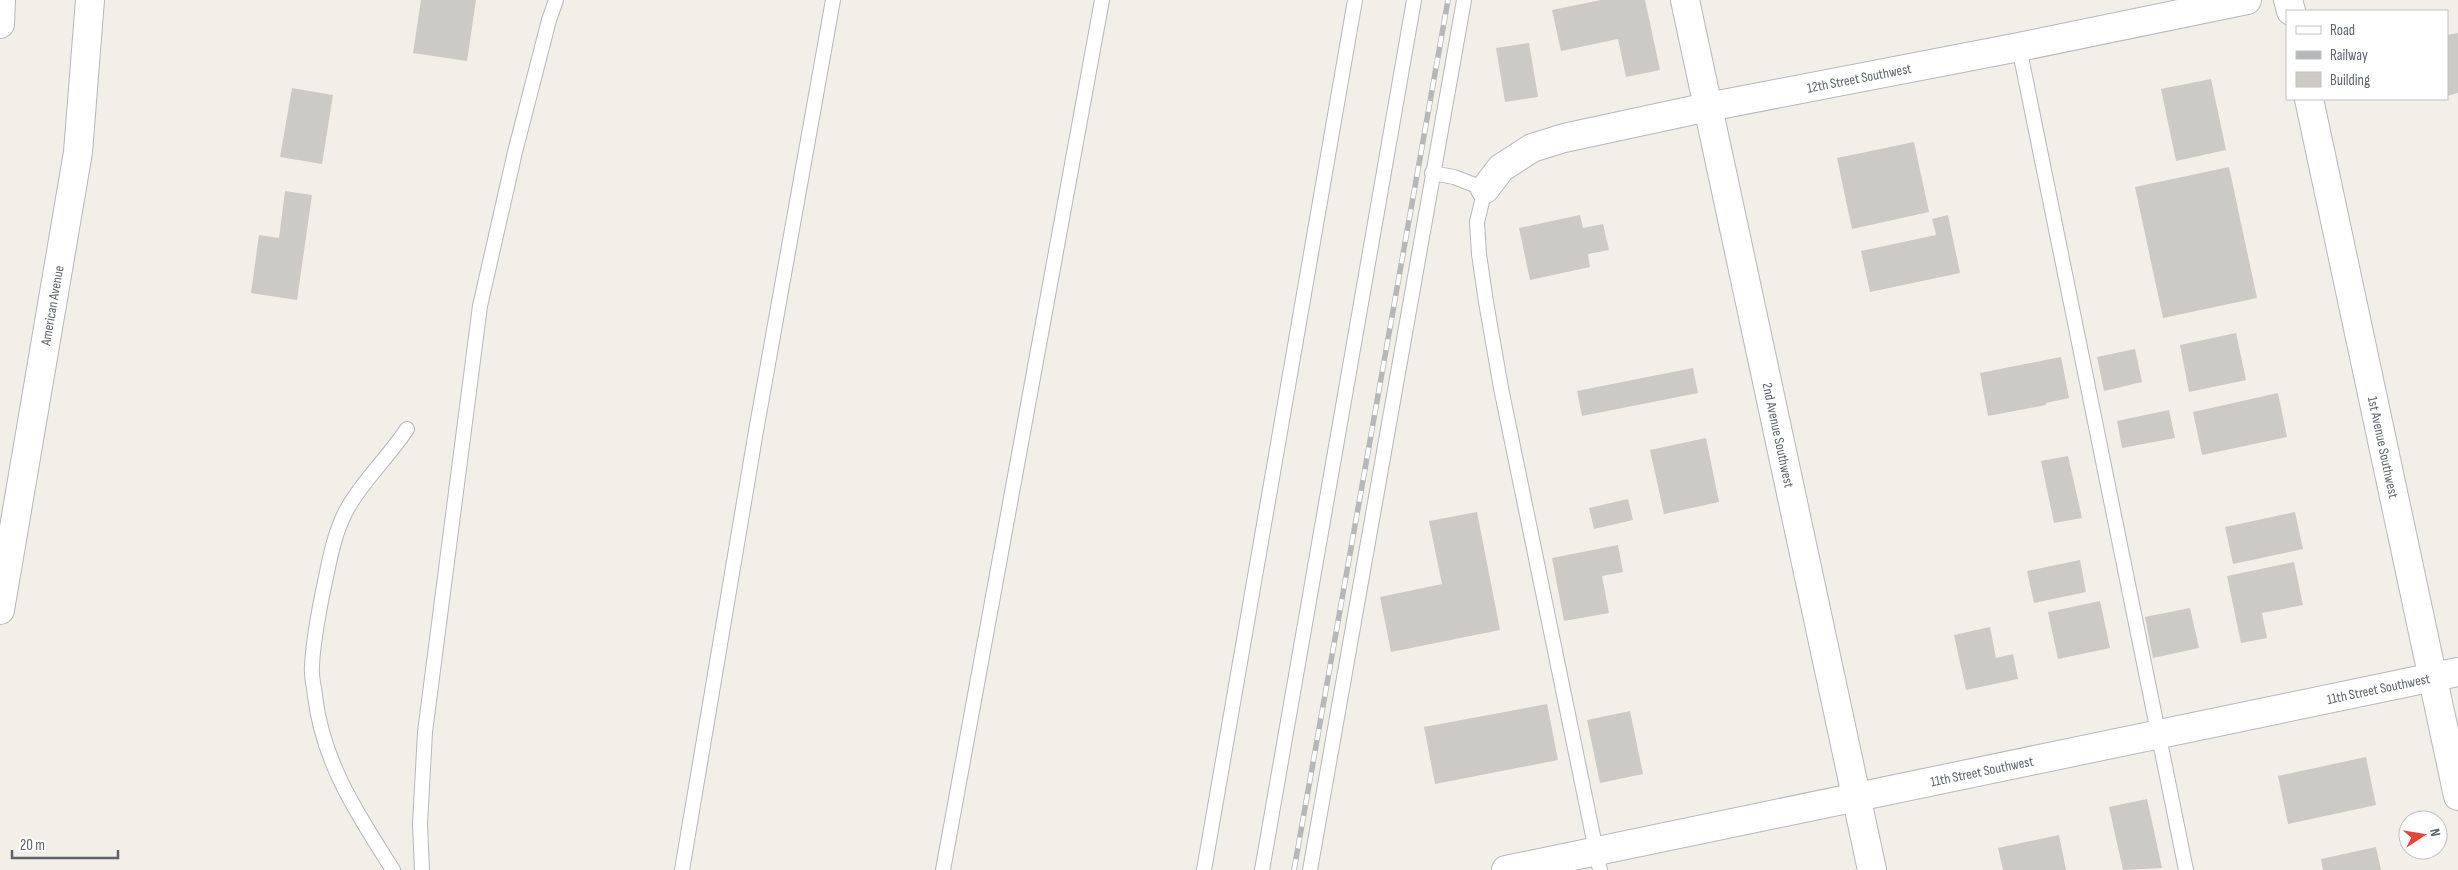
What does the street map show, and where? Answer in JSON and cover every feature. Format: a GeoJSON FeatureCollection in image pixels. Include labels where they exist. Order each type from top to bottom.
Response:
{"type":"FeatureCollection","features":[{"type":"Feature","properties":{"kind":"street"},"geometry":{"type":"LineString","coordinates":[[0,0],[0,24]]}},
{"type":"Feature","properties":{"kind":"street","name":"American Avenue"},"geometry":{"type":"LineString","coordinates":[[0,610],[3,577],[78,152],[90,0]]}},
{"type":"Feature","properties":{"kind":"street","name":"2nd Avenue Southwest"},"geometry":{"type":"LineString","coordinates":[[1686,0],[1872,870]]}},
{"type":"Feature","properties":{"kind":"street","name":"12th Street Southwest"},"geometry":{"type":"LineString","coordinates":[[1485,189],[1501,168],[1532,148],[1564,138],[1708,107],[2248,0]]}},
{"type":"Feature","properties":{"kind":"street","name":"1st Avenue Southwest"},"geometry":{"type":"LineString","coordinates":[[2309,100],[2445,675],[2458,796]]}},
{"type":"Feature","properties":{"kind":"street","name":"11th Street Southwest"},"geometry":{"type":"LineString","coordinates":[[1506,870],[1598,861],[1856,797],[2445,675]]}},
{"type":"Feature","properties":{"kind":"lane"},"geometry":{"type":"LineString","coordinates":[[422,870],[420,824],[425,732],[480,306],[515,152],[548,20],[556,0]]}},
{"type":"Feature","properties":{"kind":"lane"},"geometry":{"type":"LineString","coordinates":[[682,870],[756,431],[833,0]]}},
{"type":"Feature","properties":{"kind":"lane"},"geometry":{"type":"LineString","coordinates":[[943,870],[1102,0]]}},
{"type":"Feature","properties":{"kind":"lane"},"geometry":{"type":"LineString","coordinates":[[1204,870],[1354,0]]}},
{"type":"Feature","properties":{"kind":"lane"},"geometry":{"type":"LineString","coordinates":[[1262,870],[1414,0]]}},
{"type":"Feature","properties":{"kind":"lane"},"geometry":{"type":"LineString","coordinates":[[1310,870],[1464,0]]}},
{"type":"Feature","properties":{"kind":"lane"},"geometry":{"type":"LineString","coordinates":[[2018,47],[2186,870]]}},
{"type":"Feature","properties":{"kind":"lane"},"geometry":{"type":"LineString","coordinates":[[1432,173],[1454,177],[1485,189],[1477,222],[1479,254],[1486,302],[1501,388],[1598,861]]}},
{"type":"Feature","properties":{"kind":"lane"},"geometry":{"type":"LineString","coordinates":[[394,870],[348,799],[330,761],[317,713],[311,668],[318,615],[331,551],[346,512],[364,483],[390,454],[407,429]]}},
{"type":"Feature","properties":{"kind":"building"},"geometry":{"type":"Polygon","coordinates":[[[421,0],[476,0],[467,61],[413,53],[421,0]]]}},
{"type":"Feature","properties":{"kind":"building"},"geometry":{"type":"Polygon","coordinates":[[[1601,0],[1645,0],[1660,70],[1626,77],[1618,39],[1561,51],[1552,10],[1601,0]]]}},
{"type":"Feature","properties":{"kind":"building"},"geometry":{"type":"Polygon","coordinates":[[[2458,33],[2458,93],[2448,96],[2448,35],[2458,33]]]}},
{"type":"Feature","properties":{"kind":"building"},"geometry":{"type":"Polygon","coordinates":[[[1529,43],[1538,97],[1505,102],[1496,48],[1529,43]]]}},
{"type":"Feature","properties":{"kind":"building"},"geometry":{"type":"Polygon","coordinates":[[[2211,79],[2226,150],[2176,161],[2161,89],[2211,79]]]}},
{"type":"Feature","properties":{"kind":"building"},"geometry":{"type":"Polygon","coordinates":[[[292,88],[333,95],[322,164],[280,157],[292,88]]]}},
{"type":"Feature","properties":{"kind":"building"},"geometry":{"type":"Polygon","coordinates":[[[1914,142],[1929,212],[1852,229],[1837,158],[1914,142]]]}},
{"type":"Feature","properties":{"kind":"building"},"geometry":{"type":"Polygon","coordinates":[[[2229,167],[2257,298],[2163,318],[2135,187],[2229,167]]]}},
{"type":"Feature","properties":{"kind":"building"},"geometry":{"type":"Polygon","coordinates":[[[285,191],[312,195],[297,300],[251,293],[259,235],[279,238],[285,191]]]}},
{"type":"Feature","properties":{"kind":"building"},"geometry":{"type":"Polygon","coordinates":[[[1580,215],[1583,228],[1603,224],[1609,250],[1588,254],[1590,267],[1530,280],[1519,228],[1580,215]]]}},
{"type":"Feature","properties":{"kind":"building"},"geometry":{"type":"Polygon","coordinates":[[[1948,215],[1960,273],[1870,292],[1861,251],[1936,235],[1932,219],[1948,215]]]}},
{"type":"Feature","properties":{"kind":"building"},"geometry":{"type":"Polygon","coordinates":[[[2236,333],[2246,380],[2189,392],[2180,345],[2236,333]]]}},
{"type":"Feature","properties":{"kind":"building"},"geometry":{"type":"Polygon","coordinates":[[[2135,349],[2142,382],[2104,391],[2097,357],[2135,349]]]}},
{"type":"Feature","properties":{"kind":"building"},"geometry":{"type":"Polygon","coordinates":[[[2061,357],[2069,398],[2046,403],[2046,405],[1988,416],[1980,373],[2061,357]]]}},
{"type":"Feature","properties":{"kind":"building"},"geometry":{"type":"Polygon","coordinates":[[[1693,368],[1698,393],[1582,416],[1577,391],[1693,368]]]}},
{"type":"Feature","properties":{"kind":"building"},"geometry":{"type":"Polygon","coordinates":[[[2278,393],[2287,437],[2202,455],[2193,412],[2278,393]]]}},
{"type":"Feature","properties":{"kind":"building"},"geometry":{"type":"Polygon","coordinates":[[[2169,410],[2175,438],[2122,448],[2117,421],[2169,410]]]}},
{"type":"Feature","properties":{"kind":"building"},"geometry":{"type":"Polygon","coordinates":[[[1706,438],[1719,502],[1664,514],[1650,450],[1706,438]]]}},
{"type":"Feature","properties":{"kind":"building"},"geometry":{"type":"Polygon","coordinates":[[[2068,456],[2082,518],[2054,523],[2041,461],[2068,456]]]}},
{"type":"Feature","properties":{"kind":"building"},"geometry":{"type":"Polygon","coordinates":[[[1628,499],[1633,520],[1594,529],[1589,508],[1628,499]]]}},
{"type":"Feature","properties":{"kind":"building"},"geometry":{"type":"Polygon","coordinates":[[[1477,512],[1500,630],[1391,652],[1380,597],[1442,584],[1429,521],[1477,512]]]}},
{"type":"Feature","properties":{"kind":"building"},"geometry":{"type":"Polygon","coordinates":[[[2295,512],[2303,549],[2233,564],[2225,527],[2295,512]]]}},
{"type":"Feature","properties":{"kind":"building"},"geometry":{"type":"Polygon","coordinates":[[[1618,545],[1623,572],[1602,576],[1609,613],[1564,621],[1552,558],[1618,545]]]}},
{"type":"Feature","properties":{"kind":"building"},"geometry":{"type":"Polygon","coordinates":[[[2080,560],[2086,592],[2034,603],[2027,571],[2080,560]]]}},
{"type":"Feature","properties":{"kind":"building"},"geometry":{"type":"Polygon","coordinates":[[[2294,562],[2303,605],[2262,613],[2267,638],[2241,643],[2227,576],[2294,562]]]}},
{"type":"Feature","properties":{"kind":"building"},"geometry":{"type":"Polygon","coordinates":[[[2100,601],[2110,648],[2058,659],[2048,612],[2100,601]]]}},
{"type":"Feature","properties":{"kind":"building"},"geometry":{"type":"Polygon","coordinates":[[[2190,608],[2199,648],[2153,658],[2145,617],[2190,608]]]}},
{"type":"Feature","properties":{"kind":"building"},"geometry":{"type":"Polygon","coordinates":[[[1990,627],[1996,658],[2013,654],[2018,679],[1966,690],[1954,635],[1990,627]]]}},
{"type":"Feature","properties":{"kind":"building"},"geometry":{"type":"Polygon","coordinates":[[[1547,704],[1558,760],[1435,784],[1424,727],[1547,704]]]}},
{"type":"Feature","properties":{"kind":"building"},"geometry":{"type":"Polygon","coordinates":[[[1630,711],[1643,774],[1600,783],[1587,720],[1630,711]]]}},
{"type":"Feature","properties":{"kind":"building"},"geometry":{"type":"Polygon","coordinates":[[[2366,757],[2376,805],[2288,824],[2278,776],[2366,757]]]}},
{"type":"Feature","properties":{"kind":"building"},"geometry":{"type":"Polygon","coordinates":[[[2147,799],[2162,868],[2123,870],[2109,807],[2147,799]]]}},
{"type":"Feature","properties":{"kind":"building"},"geometry":{"type":"Polygon","coordinates":[[[2059,835],[2066,870],[2003,870],[1998,848],[2059,835]]]}},
{"type":"Feature","properties":{"kind":"building"},"geometry":{"type":"Polygon","coordinates":[[[2376,847],[2381,870],[2323,870],[2321,859],[2376,847]]]}},
{"type":"Feature","properties":{"kind":"railway"},"geometry":{"type":"LineString","coordinates":[[1294,870],[1448,0]]}}]}
